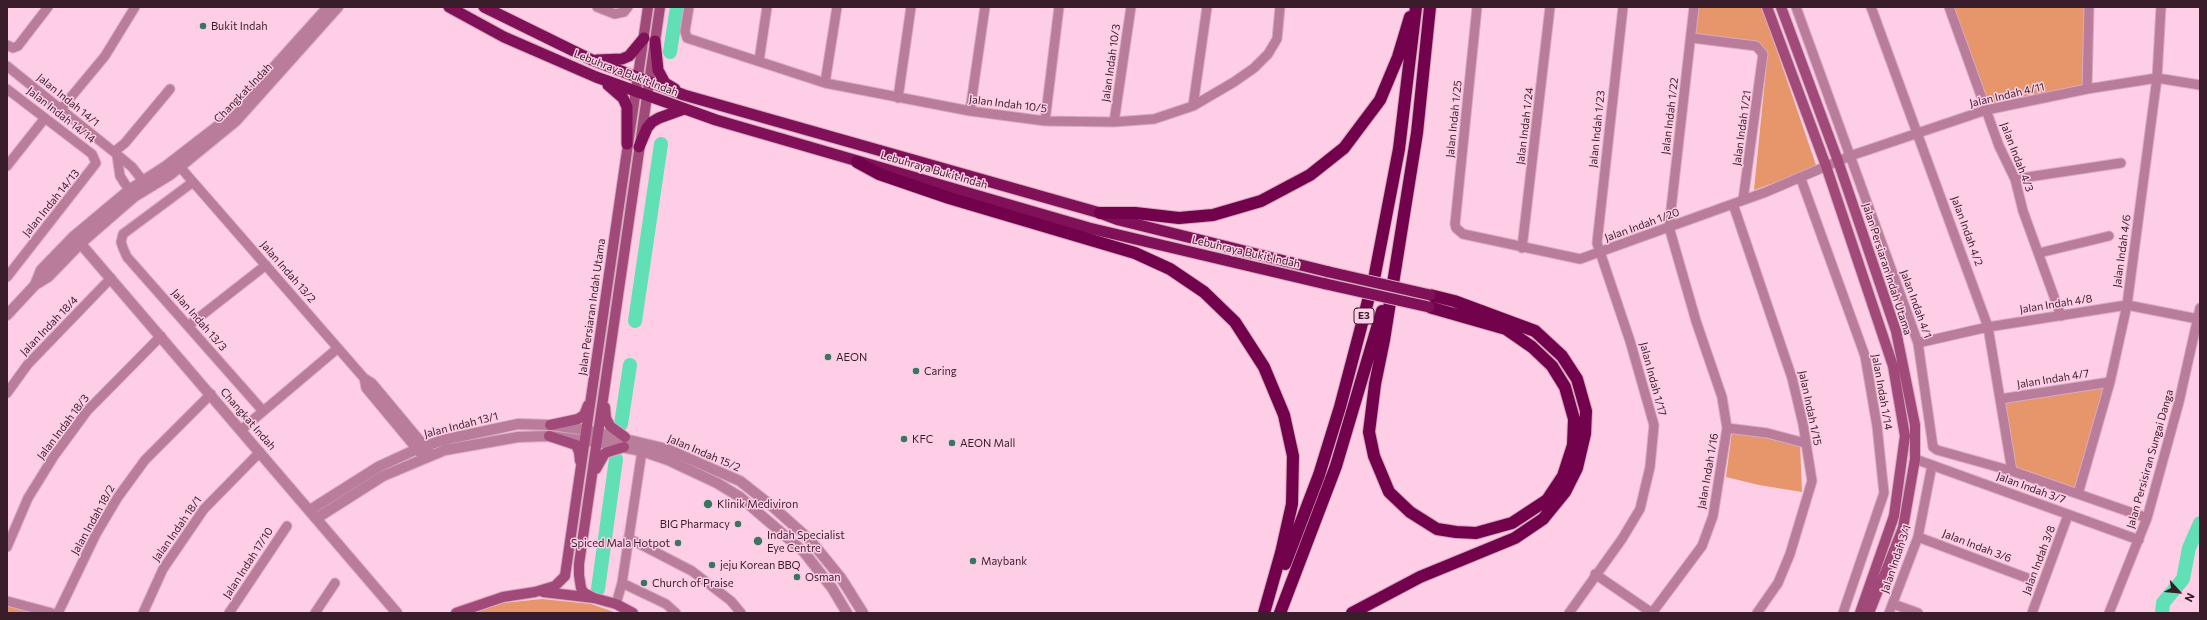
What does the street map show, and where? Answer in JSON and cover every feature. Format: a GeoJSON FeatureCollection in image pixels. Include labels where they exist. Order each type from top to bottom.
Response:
{"type":"FeatureCollection","features":[{"type":"Feature","properties":{"kind":"highway","name":"Lebuhraya Bukit Indah"},"geometry":{"type":"LineString","coordinates":[[449,7],[504,37],[596,77],[635,92],[684,109],[857,162],[1089,228],[1429,307]]}},
{"type":"Feature","properties":{"kind":"highway","name":"Lebuhraya Bukit Indah"},"geometry":{"type":"LineString","coordinates":[[484,7],[592,60],[637,79],[684,95],[1100,213],[1119,220],[1329,272],[1430,295]]}},
{"type":"Feature","properties":{"kind":"highway"},"geometry":{"type":"LineString","coordinates":[[1100,213],[1135,213],[1179,218],[1213,215],[1261,201],[1310,175],[1344,148],[1380,100],[1398,57],[1412,7]]}},
{"type":"Feature","properties":{"kind":"highway","name":"E3"},"geometry":{"type":"LineString","coordinates":[[1264,613],[1319,475],[1360,335],[1385,225],[1399,149],[1416,7]]}},
{"type":"Feature","properties":{"kind":"highway","name":"E3"},"geometry":{"type":"LineString","coordinates":[[1280,613],[1303,557],[1336,466],[1396,264],[1417,133],[1430,7]]}},
{"type":"Feature","properties":{"kind":"highway"},"geometry":{"type":"LineString","coordinates":[[592,60],[622,59],[629,56],[649,40],[658,70],[665,83],[684,95]]}},
{"type":"Feature","properties":{"kind":"highway"},"geometry":{"type":"LineString","coordinates":[[596,77],[616,91],[623,98],[628,115],[627,144]]}},
{"type":"Feature","properties":{"kind":"highway"},"geometry":{"type":"LineString","coordinates":[[639,147],[647,128],[652,122],[684,109]]}},
{"type":"Feature","properties":{"kind":"highway"},"geometry":{"type":"LineString","coordinates":[[857,162],[880,174],[949,198],[1135,253],[1170,269],[1204,292],[1235,322],[1264,367],[1284,415],[1293,456],[1292,504],[1282,553],[1264,613]]}},
{"type":"Feature","properties":{"kind":"highway"},"geometry":{"type":"LineString","coordinates":[[1396,264],[1384,340],[1374,384],[1369,432],[1374,456],[1389,492],[1410,512],[1437,529],[1476,533],[1512,523],[1547,500],[1563,476],[1573,445],[1574,419],[1565,387],[1552,366],[1532,347],[1506,329],[1429,307]]}},
{"type":"Feature","properties":{"kind":"highway"},"geometry":{"type":"LineString","coordinates":[[1352,613],[1420,577],[1515,538],[1542,519],[1565,492],[1577,468],[1585,434],[1586,411],[1577,379],[1562,356],[1535,331],[1454,301],[1430,295]]}},
{"type":"Feature","properties":{"kind":"main road","name":"Jalan Persiaran Indah Utama"},"geometry":{"type":"LineString","coordinates":[[594,598],[584,593],[581,588],[579,575],[649,83],[648,7]]}},
{"type":"Feature","properties":{"kind":"main road","name":"Jalan Persiaran Indah Utama"},"geometry":{"type":"LineString","coordinates":[[456,613],[503,597],[534,592],[555,586],[565,576],[637,79],[660,7]]}},
{"type":"Feature","properties":{"kind":"main road"},"geometry":{"type":"LineString","coordinates":[[1767,7],[1826,166],[1893,366],[1905,436],[1894,516],[1860,613]]}},
{"type":"Feature","properties":{"kind":"main road","name":"Jalan Persiaran Indah Utama"},"geometry":{"type":"LineString","coordinates":[[1781,7],[1838,161],[1896,331],[1915,425],[1915,459],[1903,528],[1869,613]]}},
{"type":"Feature","properties":{"kind":"main road"},"geometry":{"type":"LineString","coordinates":[[550,425],[581,418],[586,411],[592,391]]}},
{"type":"Feature","properties":{"kind":"main road"},"geometry":{"type":"LineString","coordinates":[[592,479],[602,456],[624,442],[608,422],[604,391]]}},
{"type":"Feature","properties":{"kind":"main road"},"geometry":{"type":"LineString","coordinates":[[549,436],[576,445],[579,452],[580,477]]}},
{"type":"Feature","properties":{"kind":"main road","name":"Jalan Persiaran Indah Utama"},"geometry":{"type":"LineString","coordinates":[[534,592],[594,598],[616,604],[633,613]]}},
{"type":"Feature","properties":{"kind":"street"},"geometry":{"type":"LineString","coordinates":[[10,47],[18,46],[48,7]]}},
{"type":"Feature","properties":{"kind":"street"},"geometry":{"type":"LineString","coordinates":[[61,110],[105,56],[135,7]]}},
{"type":"Feature","properties":{"kind":"street","name":"Changkat Indah"},"geometry":{"type":"LineString","coordinates":[[7,315],[35,285],[48,277],[78,239],[129,190],[166,166],[228,118],[328,7]]}},
{"type":"Feature","properties":{"kind":"street","name":"Changkat Indah"},"geometry":{"type":"LineString","coordinates":[[78,239],[134,197],[180,167],[236,121],[338,7]]}},
{"type":"Feature","properties":{"kind":"street"},"geometry":{"type":"LineString","coordinates":[[597,7],[615,14],[624,12],[628,7]]}},
{"type":"Feature","properties":{"kind":"street","name":"Jalan Indah 10/5"},"geometry":{"type":"LineString","coordinates":[[689,7],[685,31],[687,38],[825,83],[970,111],[1045,121],[1114,122],[1154,119],[1193,106],[1234,82],[1254,68],[1268,54],[1277,39],[1280,7]]}},
{"type":"Feature","properties":{"kind":"street"},"geometry":{"type":"LineString","coordinates":[[759,61],[767,7]]}},
{"type":"Feature","properties":{"kind":"street"},"geometry":{"type":"LineString","coordinates":[[825,83],[837,7]]}},
{"type":"Feature","properties":{"kind":"street"},"geometry":{"type":"LineString","coordinates":[[898,98],[911,7]]}},
{"type":"Feature","properties":{"kind":"street"},"geometry":{"type":"LineString","coordinates":[[970,111],[985,7]]}},
{"type":"Feature","properties":{"kind":"street"},"geometry":{"type":"LineString","coordinates":[[1045,121],[1060,7]]}},
{"type":"Feature","properties":{"kind":"street","name":"Jalan Indah 10/3"},"geometry":{"type":"LineString","coordinates":[[1114,122],[1131,7]]}},
{"type":"Feature","properties":{"kind":"street"},"geometry":{"type":"LineString","coordinates":[[1193,106],[1207,7]]}},
{"type":"Feature","properties":{"kind":"street","name":"Jalan Indah 1/25"},"geometry":{"type":"LineString","coordinates":[[1459,232],[1455,224],[1477,7]]}},
{"type":"Feature","properties":{"kind":"street","name":"Jalan Indah 1/24"},"geometry":{"type":"LineString","coordinates":[[1522,248],[1550,7]]}},
{"type":"Feature","properties":{"kind":"street","name":"Jalan Indah 1/23"},"geometry":{"type":"LineString","coordinates":[[1600,253],[1597,243],[1623,7]]}},
{"type":"Feature","properties":{"kind":"street","name":"Jalan Indah 1/22"},"geometry":{"type":"LineString","coordinates":[[1669,228],[1692,38],[1694,7]]}},
{"type":"Feature","properties":{"kind":"street","name":"Jalan Indah 4/1"},"geometry":{"type":"LineString","coordinates":[[1796,7],[1918,343],[1933,446],[1937,450],[2012,471],[2147,518]]}},
{"type":"Feature","properties":{"kind":"street","name":"Jalan Indah 4/2"},"geometry":{"type":"LineString","coordinates":[[1871,7],[1919,134],[1988,327],[2012,471]]}},
{"type":"Feature","properties":{"kind":"street","name":"Jalan Indah 4/3"},"geometry":{"type":"LineString","coordinates":[[1949,7],[1999,146],[2015,179],[2023,211],[2061,316]]}},
{"type":"Feature","properties":{"kind":"street"},"geometry":{"type":"LineString","coordinates":[[2087,89],[2089,7]]}},
{"type":"Feature","properties":{"kind":"street","name":"Jalan Indah 4/6"},"geometry":{"type":"LineString","coordinates":[[2078,494],[2110,382],[2127,305],[2157,78],[2161,7]]}},
{"type":"Feature","properties":{"kind":"street","name":"Jalan Indah 1/21"},"geometry":{"type":"LineString","coordinates":[[1692,38],[1756,46],[1761,50],[1764,59],[1743,200]]}},
{"type":"Feature","properties":{"kind":"street","name":"Jalan Indah 14/1"},"geometry":{"type":"LineString","coordinates":[[7,66],[132,167],[143,181]]}},
{"type":"Feature","properties":{"kind":"street","name":"Jalan Indah 4/11"},"geometry":{"type":"LineString","coordinates":[[1826,166],[1850,156],[1919,134],[1986,110],[2087,89],[2157,78],[2200,85]]}},
{"type":"Feature","properties":{"kind":"street","name":"Jalan Indah 14/14"},"geometry":{"type":"LineString","coordinates":[[7,89],[92,154],[96,163]]}},
{"type":"Feature","properties":{"kind":"street"},"geometry":{"type":"LineString","coordinates":[[129,190],[120,176],[116,154],[170,89]]}},
{"type":"Feature","properties":{"kind":"street"},"geometry":{"type":"LineString","coordinates":[[7,166],[45,118]]}},
{"type":"Feature","properties":{"kind":"street","name":"Jalan Indah 14/13"},"geometry":{"type":"LineString","coordinates":[[7,277],[96,163]]}},
{"type":"Feature","properties":{"kind":"street"},"geometry":{"type":"LineString","coordinates":[[2015,179],[2121,163]]}},
{"type":"Feature","properties":{"kind":"street","name":"Jalan Indah 1/20"},"geometry":{"type":"LineString","coordinates":[[1459,232],[1522,248],[1580,259],[1801,179],[1826,166]]}},
{"type":"Feature","properties":{"kind":"street","name":"Jalan Indah 13/2"},"geometry":{"type":"LineString","coordinates":[[180,167],[364,378],[366,388],[428,456]]}},
{"type":"Feature","properties":{"kind":"street","name":"Jalan Indah 1/14"},"geometry":{"type":"LineString","coordinates":[[1801,179],[1865,356],[1877,426],[1884,493],[1843,613]]}},
{"type":"Feature","properties":{"kind":"street","name":"Jalan Indah 13/3"},"geometry":{"type":"LineString","coordinates":[[193,182],[123,234],[121,242],[128,257],[263,412]]}},
{"type":"Feature","properties":{"kind":"street","name":"Jalan Indah 1/15"},"geometry":{"type":"LineString","coordinates":[[1733,204],[1790,372],[1812,481],[1808,500],[1790,554],[1778,583],[1757,613]]}},
{"type":"Feature","properties":{"kind":"street","name":"Jalan Indah 1/16"},"geometry":{"type":"LineString","coordinates":[[1652,613],[1702,546],[1713,516],[1727,428],[1722,397],[1696,321],[1669,228]]}},
{"type":"Feature","properties":{"kind":"street"},"geometry":{"type":"LineString","coordinates":[[2039,253],[2109,236]]}},
{"type":"Feature","properties":{"kind":"street","name":"Changkat Indah"},"geometry":{"type":"LineString","coordinates":[[78,239],[398,612]]}},
{"type":"Feature","properties":{"kind":"street","name":"Jalan Indah 1/17"},"geometry":{"type":"LineString","coordinates":[[1569,613],[1595,574],[1622,539],[1640,508],[1650,468],[1654,425],[1630,341],[1600,253]]}},
{"type":"Feature","properties":{"kind":"street"},"geometry":{"type":"LineString","coordinates":[[188,326],[266,265]]}},
{"type":"Feature","properties":{"kind":"street","name":"Jalan Indah 18/4"},"geometry":{"type":"LineString","coordinates":[[7,392],[28,364],[111,278]]}},
{"type":"Feature","properties":{"kind":"street","name":"Jalan Indah 4/8"},"geometry":{"type":"LineString","coordinates":[[1918,343],[1988,327],[2127,305],[2198,320]]}},
{"type":"Feature","properties":{"kind":"street","name":"Jalan Persisiran Sungai Danga"},"geometry":{"type":"LineString","coordinates":[[2108,613],[2147,518],[2179,402],[2200,308]]}},
{"type":"Feature","properties":{"kind":"street","name":"Jalan Indah 18/3"},"geometry":{"type":"LineString","coordinates":[[7,547],[28,498],[54,456],[82,418],[161,336]]}},
{"type":"Feature","properties":{"kind":"street"},"geometry":{"type":"LineString","coordinates":[[242,430],[338,348]]}},
{"type":"Feature","properties":{"kind":"street","name":"Jalan Indah 4/7"},"geometry":{"type":"LineString","coordinates":[[2000,399],[2110,382]]}},
{"type":"Feature","properties":{"kind":"street","name":"Jalan Indah 18/2"},"geometry":{"type":"LineString","coordinates":[[58,613],[96,534],[118,497],[145,460],[211,394]]}},
{"type":"Feature","properties":{"kind":"street","name":"Jalan Indah 13/1"},"geometry":{"type":"LineString","coordinates":[[310,510],[378,466],[421,447],[496,427],[518,424],[550,425],[586,435]]}},
{"type":"Feature","properties":{"kind":"street"},"geometry":{"type":"LineString","coordinates":[[1727,428],[1767,433],[1805,443]]}},
{"type":"Feature","properties":{"kind":"street","name":"Jalan Indah 13/1"},"geometry":{"type":"LineString","coordinates":[[317,518],[375,480],[445,450],[481,442],[518,437],[586,435]]}},
{"type":"Feature","properties":{"kind":"street","name":"Jalan Indah 15/2"},"geometry":{"type":"LineString","coordinates":[[586,435],[674,452],[740,481],[773,507],[810,540],[841,578],[863,613]]}},
{"type":"Feature","properties":{"kind":"street","name":"Jalan Indah 15/2"},"geometry":{"type":"LineString","coordinates":[[624,442],[642,451],[693,471],[740,497],[804,552],[832,588],[847,613]]}},
{"type":"Feature","properties":{"kind":"street"},"geometry":{"type":"LineString","coordinates":[[616,604],[622,583],[642,451]]}},
{"type":"Feature","properties":{"kind":"street","name":"Jalan Indah 18/1"},"geometry":{"type":"LineString","coordinates":[[143,613],[163,569],[204,509],[260,452]]}},
{"type":"Feature","properties":{"kind":"street","name":"Jalan Indah 3/7"},"geometry":{"type":"LineString","coordinates":[[1915,459],[2139,540]]}},
{"type":"Feature","properties":{"kind":"street","name":"Jalan Indah 3/1"},"geometry":{"type":"LineString","coordinates":[[1889,613],[1918,537],[1932,465]]}},
{"type":"Feature","properties":{"kind":"street","name":"Jalan Indah 3/8"},"geometry":{"type":"LineString","coordinates":[[2032,613],[2068,514]]}},
{"type":"Feature","properties":{"kind":"street","name":"Jalan Indah 17/10"},"geometry":{"type":"LineString","coordinates":[[229,613],[287,526]]}},
{"type":"Feature","properties":{"kind":"street","name":"Jalan Indah 3/6"},"geometry":{"type":"LineString","coordinates":[[1918,537],[2027,578]]}},
{"type":"Feature","properties":{"kind":"street"},"geometry":{"type":"LineString","coordinates":[[628,538],[692,571],[731,601],[741,613]]}},
{"type":"Feature","properties":{"kind":"street"},"geometry":{"type":"LineString","coordinates":[[1595,574],[1624,592],[1652,613]]}},
{"type":"Feature","properties":{"kind":"street"},"geometry":{"type":"LineString","coordinates":[[315,613],[335,583]]}},
{"type":"Feature","properties":{"kind":"street"},"geometry":{"type":"LineString","coordinates":[[622,583],[666,604],[676,613]]}},
{"type":"Feature","properties":{"kind":"street"},"geometry":{"type":"LineString","coordinates":[[7,601],[52,613]]}},
{"type":"Feature","properties":{"kind":"street"},"geometry":{"type":"LineString","coordinates":[[1893,604],[1918,613]]}},
{"type":"Feature","properties":{"kind":"shaded area"},"geometry":{"type":"Polygon","coordinates":[[[1698,7],[1762,7],[1817,168],[1754,190],[1767,60],[1765,51],[1695,36],[1698,7]]]}},
{"type":"Feature","properties":{"kind":"shaded area"},"geometry":{"type":"Polygon","coordinates":[[[1953,7],[2088,7],[2083,88],[1988,108],[1953,7]]]}},
{"type":"Feature","properties":{"kind":"shaded area"},"geometry":{"type":"Polygon","coordinates":[[[2108,385],[2079,492],[2012,471],[2003,400],[2108,385]]]}},
{"type":"Feature","properties":{"kind":"shaded area"},"geometry":{"type":"Polygon","coordinates":[[[1732,431],[1800,444],[1802,492],[1759,485],[1726,477],[1732,431]]]}},
{"type":"Feature","properties":{"kind":"shaded area"},"geometry":{"type":"Polygon","coordinates":[[[542,599],[591,604],[617,613],[471,613],[503,603],[542,599]]]}},
{"type":"Feature","properties":{"kind":"shaded area"},"geometry":{"type":"Polygon","coordinates":[[[7,604],[46,613],[7,613],[7,604]]]}},
{"type":"Feature","properties":{"kind":"waterway"},"geometry":{"type":"LineString","coordinates":[[670,52],[677,7]]}},
{"type":"Feature","properties":{"kind":"waterway"},"geometry":{"type":"LineString","coordinates":[[635,321],[661,144]]}},
{"type":"Feature","properties":{"kind":"waterway"},"geometry":{"type":"LineString","coordinates":[[621,424],[630,365]]}},
{"type":"Feature","properties":{"kind":"waterway"},"geometry":{"type":"LineString","coordinates":[[598,589],[616,459]]}},
{"type":"Feature","properties":{"kind":"waterway"},"geometry":{"type":"LineString","coordinates":[[2162,613],[2163,603],[2183,579],[2189,548],[2200,523]]}},
{"type":"Feature","properties":{"kind":"place","name":"Bukit Indah"},"geometry":{"type":"Point","coordinates":[203,26]}},
{"type":"Feature","properties":{"kind":"place","name":"AEON"},"geometry":{"type":"Point","coordinates":[828,357]}},
{"type":"Feature","properties":{"kind":"place","name":"Caring"},"geometry":{"type":"Point","coordinates":[916,371]}},
{"type":"Feature","properties":{"kind":"place","name":"KFC"},"geometry":{"type":"Point","coordinates":[904,439]}},
{"type":"Feature","properties":{"kind":"place","name":"AEON Mall"},"geometry":{"type":"Point","coordinates":[952,443]}},
{"type":"Feature","properties":{"kind":"place","name":"Klinik Mediviron"},"geometry":{"type":"Point","coordinates":[708,504]}},
{"type":"Feature","properties":{"kind":"place","name":"BIG Pharmacy"},"geometry":{"type":"Point","coordinates":[738,524]}},
{"type":"Feature","properties":{"kind":"place","name":"Indah Specialist Eye Centre"},"geometry":{"type":"Point","coordinates":[758,541]}},
{"type":"Feature","properties":{"kind":"place","name":"Spiced Mala Hotpot"},"geometry":{"type":"Point","coordinates":[678,543]}},
{"type":"Feature","properties":{"kind":"place","name":"Maybank"},"geometry":{"type":"Point","coordinates":[973,561]}},
{"type":"Feature","properties":{"kind":"place","name":"jeju Korean BBQ"},"geometry":{"type":"Point","coordinates":[712,565]}},
{"type":"Feature","properties":{"kind":"place","name":"Osman"},"geometry":{"type":"Point","coordinates":[797,577]}},
{"type":"Feature","properties":{"kind":"place","name":"Church of Praise"},"geometry":{"type":"Point","coordinates":[644,583]}}]}
